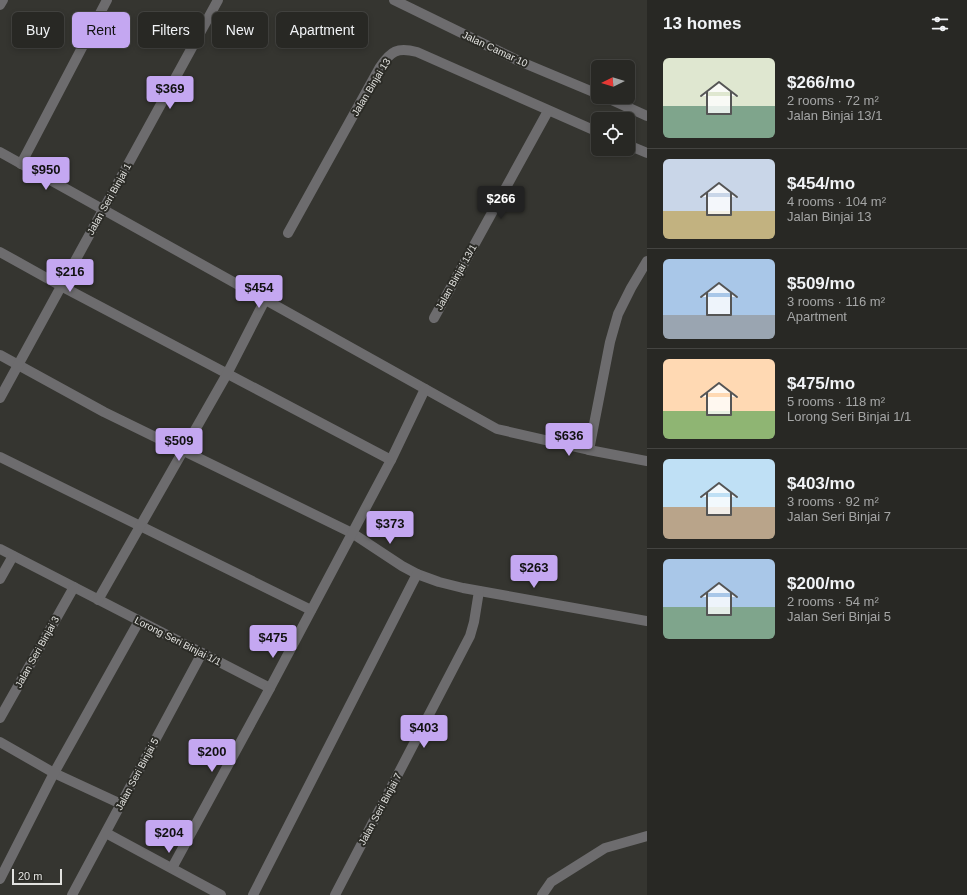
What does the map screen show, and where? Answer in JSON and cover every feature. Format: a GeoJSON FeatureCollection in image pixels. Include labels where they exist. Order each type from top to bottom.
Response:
{"type":"FeatureCollection","features":[{"type":"Feature","properties":{"kind":"street"},"geometry":{"type":"LineString","coordinates":[[0,5],[3,0]]}},
{"type":"Feature","properties":{"kind":"street"},"geometry":{"type":"LineString","coordinates":[[21,164],[107,0]]}},
{"type":"Feature","properties":{"kind":"street","name":"Jalan Seri Binjai 1"},"geometry":{"type":"LineString","coordinates":[[0,398],[218,0]]}},
{"type":"Feature","properties":{"kind":"street","name":"Jalan Camar 10"},"geometry":{"type":"LineString","coordinates":[[394,0],[519,61],[591,91]]}},
{"type":"Feature","properties":{"kind":"street","name":"Jalan Binjai 13"},"geometry":{"type":"LineString","coordinates":[[288,233],[380,67],[388,56],[398,50],[407,49],[417,52],[591,129]]}},
{"type":"Feature","properties":{"kind":"street"},"geometry":{"type":"LineString","coordinates":[[620,104],[647,116]]}},
{"type":"Feature","properties":{"kind":"street","name":"Jalan Binjai 13/1"},"geometry":{"type":"LineString","coordinates":[[434,318],[548,111]]}},
{"type":"Feature","properties":{"kind":"street"},"geometry":{"type":"LineString","coordinates":[[635,148],[647,153]]}},
{"type":"Feature","properties":{"kind":"street"},"geometry":{"type":"LineString","coordinates":[[0,152],[497,429],[589,450],[647,461]]}},
{"type":"Feature","properties":{"kind":"street"},"geometry":{"type":"LineString","coordinates":[[0,252],[61,286],[390,460]]}},
{"type":"Feature","properties":{"kind":"street"},"geometry":{"type":"LineString","coordinates":[[589,450],[610,342],[618,314],[647,261]]}},
{"type":"Feature","properties":{"kind":"street"},"geometry":{"type":"LineString","coordinates":[[98,600],[227,374],[265,300]]}},
{"type":"Feature","properties":{"kind":"street"},"geometry":{"type":"LineString","coordinates":[[0,355],[104,412],[183,452],[352,533],[402,566],[417,574],[439,582],[479,591],[647,621]]}},
{"type":"Feature","properties":{"kind":"street"},"geometry":{"type":"LineString","coordinates":[[172,868],[352,533],[425,389]]}},
{"type":"Feature","properties":{"kind":"street"},"geometry":{"type":"LineString","coordinates":[[0,456],[311,610]]}},
{"type":"Feature","properties":{"kind":"street","name":"Lorong Seri Binjai 1/1"},"geometry":{"type":"LineString","coordinates":[[0,549],[270,688]]}},
{"type":"Feature","properties":{"kind":"street"},"geometry":{"type":"LineString","coordinates":[[0,579],[13,556]]}},
{"type":"Feature","properties":{"kind":"street"},"geometry":{"type":"LineString","coordinates":[[253,895],[417,574]]}},
{"type":"Feature","properties":{"kind":"street","name":"Jalan Seri Binjai 3"},"geometry":{"type":"LineString","coordinates":[[0,718],[74,587]]}},
{"type":"Feature","properties":{"kind":"street","name":"Jalan Seri Binjai 7"},"geometry":{"type":"LineString","coordinates":[[335,895],[470,636],[479,591]]}},
{"type":"Feature","properties":{"kind":"street"},"geometry":{"type":"LineString","coordinates":[[0,879],[54,773],[139,621]]}},
{"type":"Feature","properties":{"kind":"street","name":"Jalan Seri Binjai 5"},"geometry":{"type":"LineString","coordinates":[[72,895],[202,653]]}},
{"type":"Feature","properties":{"kind":"street"},"geometry":{"type":"LineString","coordinates":[[0,742],[54,773],[121,804]]}},
{"type":"Feature","properties":{"kind":"street"},"geometry":{"type":"LineString","coordinates":[[106,833],[221,895]]}},
{"type":"Feature","properties":{"kind":"street"},"geometry":{"type":"LineString","coordinates":[[542,895],[551,882],[605,848],[647,836]]}}]}
